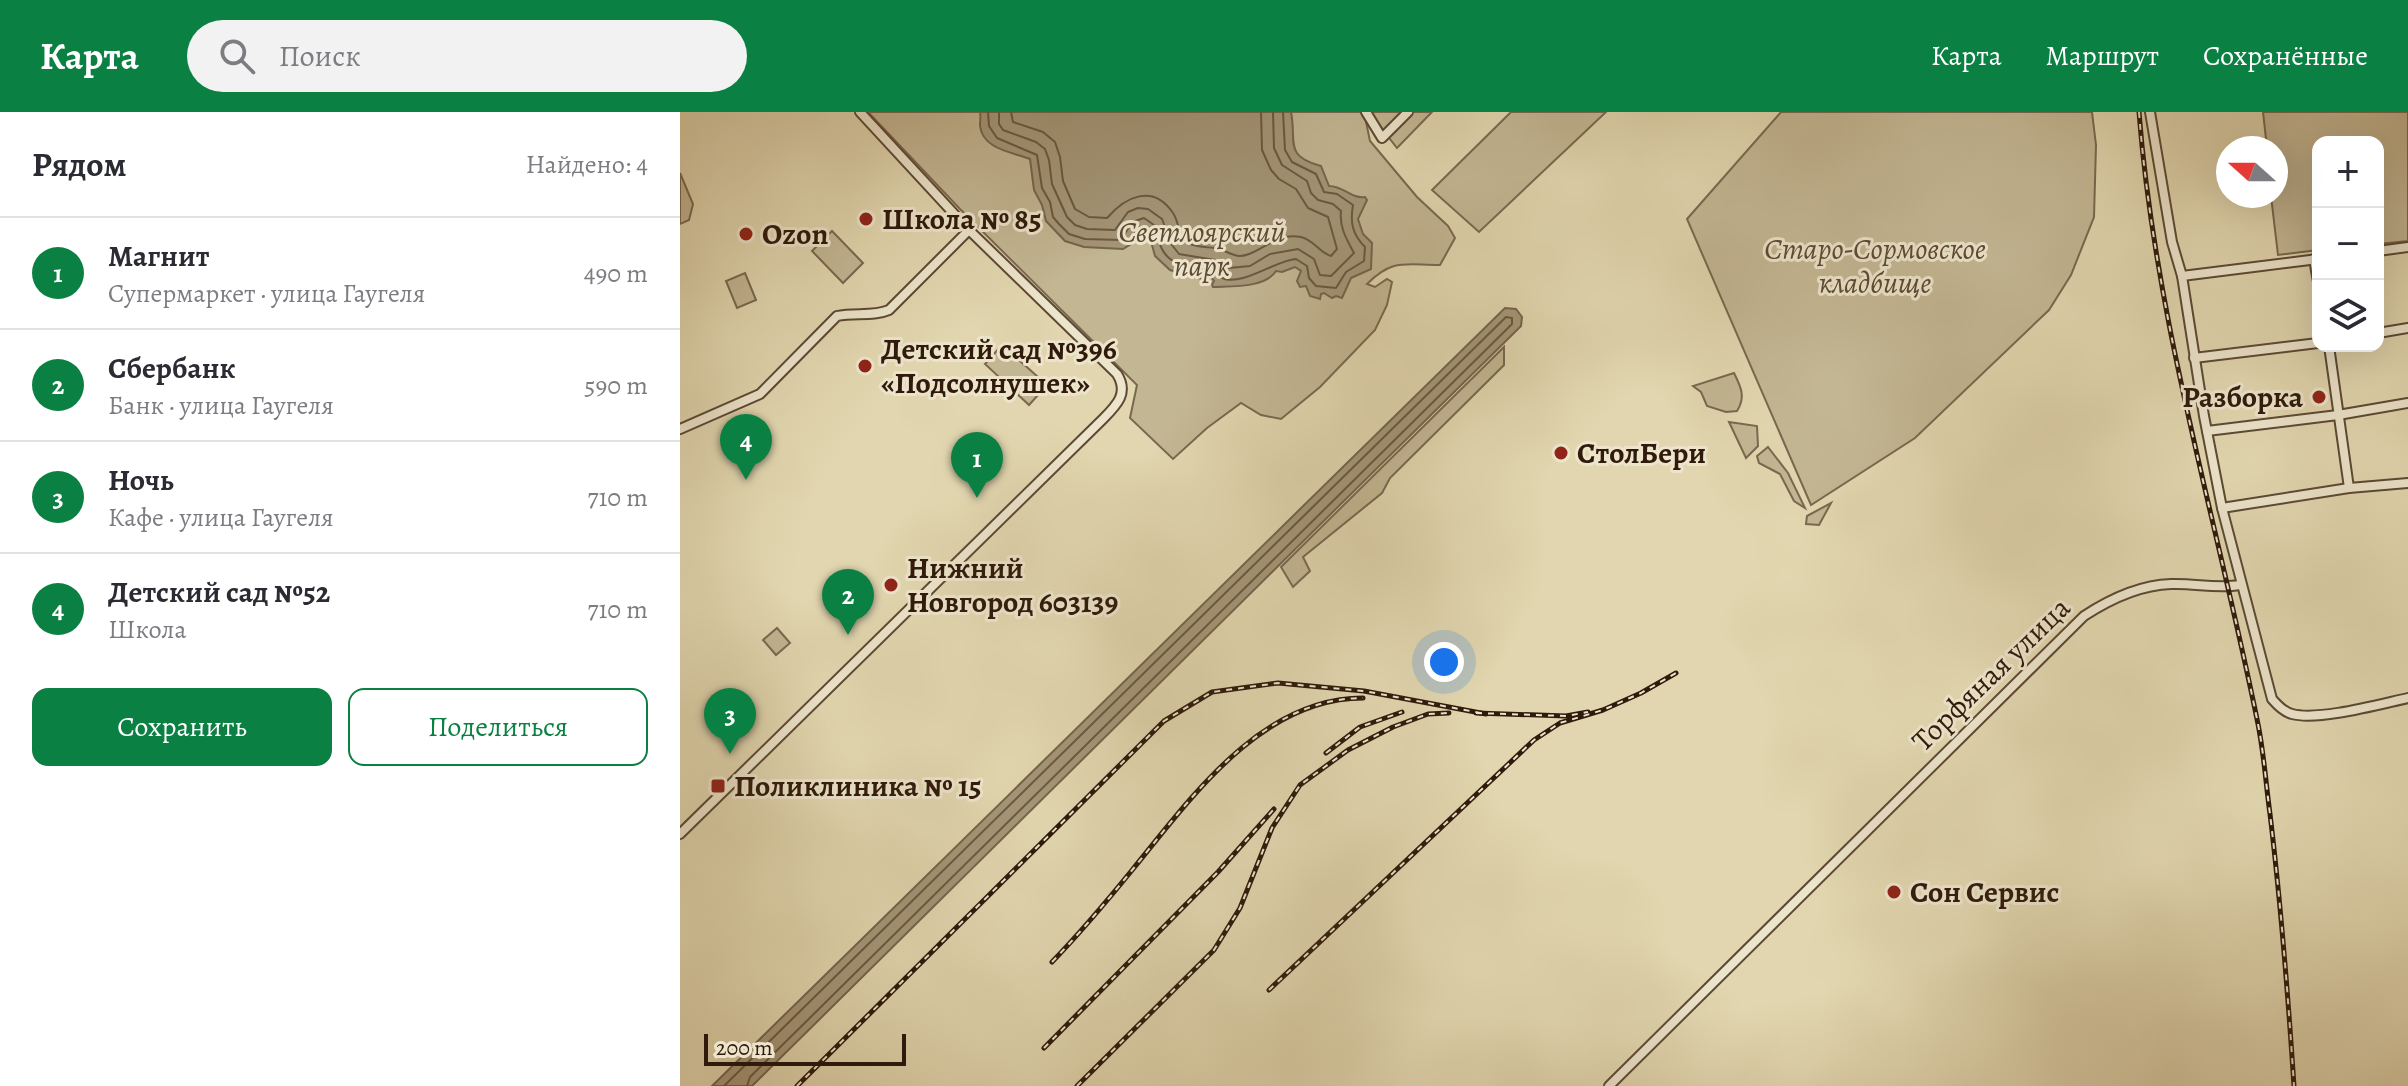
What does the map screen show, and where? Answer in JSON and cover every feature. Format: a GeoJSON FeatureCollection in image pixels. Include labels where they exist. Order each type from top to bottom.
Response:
{"type":"FeatureCollection","features":[{"type":"Feature","properties":{"kind":"street"},"geometry":{"type":"LineString","coordinates":[[680,834],[1113,409],[1124,390],[1117,374],[969,230],[860,112]]}},
{"type":"Feature","properties":{"kind":"street"},"geometry":{"type":"LineString","coordinates":[[1366,112],[1382,138],[1408,112]]}},
{"type":"Feature","properties":{"kind":"street"},"geometry":{"type":"LineString","coordinates":[[2150,112],[2222,508],[2272,699],[2284,711],[2301,715],[2408,698]]}},
{"type":"Feature","properties":{"kind":"street"},"geometry":{"type":"LineString","coordinates":[[680,429],[760,394],[837,316],[889,310],[969,230]]}},
{"type":"Feature","properties":{"kind":"street"},"geometry":{"type":"LineString","coordinates":[[2384,250],[2408,247]]}},
{"type":"Feature","properties":{"kind":"street"},"geometry":{"type":"LineString","coordinates":[[2182,276],[2312,260]]}},
{"type":"Feature","properties":{"kind":"street"},"geometry":{"type":"LineString","coordinates":[[2384,332],[2408,328]]}},
{"type":"Feature","properties":{"kind":"street"},"geometry":{"type":"LineString","coordinates":[[2194,358],[2312,344]]}},
{"type":"Feature","properties":{"kind":"street"},"geometry":{"type":"LineString","coordinates":[[2330,352],[2349,488]]}},
{"type":"Feature","properties":{"kind":"street"},"geometry":{"type":"LineString","coordinates":[[2207,431],[2408,403]]}},
{"type":"Feature","properties":{"kind":"street"},"geometry":{"type":"LineString","coordinates":[[2222,508],[2349,488],[2408,483]]}},
{"type":"Feature","properties":{"kind":"street","name":"Торфяная улица"},"geometry":{"type":"LineString","coordinates":[[1609,1086],[2050,646],[2084,616],[2105,602],[2151,587],[2173,584],[2212,588],[2240,585]]}},
{"type":"Feature","properties":{"kind":"green space","name":"Светлоярский парк"},"geometry":{"type":"Polygon","coordinates":[[[868,112],[1364,112],[1370,141],[1417,197],[1448,226],[1455,238],[1440,265],[1392,267],[1367,284],[1375,287],[1387,279],[1392,282],[1387,305],[1375,330],[1320,387],[1281,419],[1261,415],[1241,403],[1173,459],[1130,418],[1137,385],[960,209],[868,112]]]}},
{"type":"Feature","properties":{"kind":"green space"},"geometry":{"type":"Polygon","coordinates":[[[1369,112],[1432,112],[1397,148],[1369,112]]]}},
{"type":"Feature","properties":{"kind":"green space"},"geometry":{"type":"Polygon","coordinates":[[[1511,112],[1606,112],[1479,232],[1432,190],[1511,112]]]}},
{"type":"Feature","properties":{"kind":"green space","name":"Старо-Сормовское кладбище"},"geometry":{"type":"Polygon","coordinates":[[[1781,112],[2092,112],[2096,145],[2094,217],[2071,275],[2049,310],[1915,438],[1811,505],[1687,219],[1781,112]]]}},
{"type":"Feature","properties":{"kind":"green space"},"geometry":{"type":"Polygon","coordinates":[[[2263,112],[2408,112],[2408,241],[2384,243],[2384,136],[2312,136],[2312,251],[2278,255],[2272,208],[2288,208],[2288,136],[2266,136],[2263,112]]]}},
{"type":"Feature","properties":{"kind":"green space"},"geometry":{"type":"Polygon","coordinates":[[[680,173],[693,204],[689,220],[680,224],[680,173]]]}},
{"type":"Feature","properties":{"kind":"green space"},"geometry":{"type":"Polygon","coordinates":[[[832,231],[863,263],[843,283],[812,251],[832,231]]]}},
{"type":"Feature","properties":{"kind":"green space"},"geometry":{"type":"Polygon","coordinates":[[[745,273],[756,300],[737,308],[726,281],[745,273]]]}},
{"type":"Feature","properties":{"kind":"green space"},"geometry":{"type":"Polygon","coordinates":[[[1002,345],[1047,385],[1029,405],[985,364],[1002,345]]]}},
{"type":"Feature","properties":{"kind":"green space"},"geometry":{"type":"Polygon","coordinates":[[[1504,347],[1504,365],[1390,478],[1382,493],[1303,557],[1310,571],[1293,587],[1281,567],[1504,347]]]}},
{"type":"Feature","properties":{"kind":"green space"},"geometry":{"type":"Polygon","coordinates":[[[1734,373],[1742,392],[1737,411],[1726,412],[1707,406],[1701,392],[1693,386],[1734,373]]]}},
{"type":"Feature","properties":{"kind":"green space"},"geometry":{"type":"Polygon","coordinates":[[[1729,422],[1757,426],[1758,446],[1746,458],[1729,422]]]}},
{"type":"Feature","properties":{"kind":"green space"},"geometry":{"type":"Polygon","coordinates":[[[1768,447],[1788,473],[1805,508],[1794,501],[1780,474],[1759,463],[1757,456],[1768,447]]]}},
{"type":"Feature","properties":{"kind":"green space"},"geometry":{"type":"Polygon","coordinates":[[[1831,503],[1819,525],[1806,524],[1807,516],[1831,503]]]}},
{"type":"Feature","properties":{"kind":"green space"},"geometry":{"type":"Polygon","coordinates":[[[777,628],[790,643],[776,655],[763,640],[777,628]]]}},
{"type":"Feature","properties":{"kind":"water"},"geometry":{"type":"Polygon","coordinates":[[[980,112],[1291,112],[1296,152],[1321,166],[1329,186],[1367,200],[1358,219],[1363,234],[1372,243],[1371,269],[1351,278],[1342,298],[1332,298],[1324,293],[1320,299],[1310,296],[1306,286],[1300,287],[1297,281],[1301,271],[1295,267],[1276,271],[1271,277],[1257,283],[1213,287],[1211,277],[1205,280],[1170,270],[1155,256],[1148,230],[1142,226],[1137,228],[1131,244],[1123,249],[1084,247],[1065,241],[1046,221],[1034,190],[1030,159],[1000,149],[987,140],[980,126],[980,112]]]}},
{"type":"Feature","properties":{"kind":"water"},"geometry":{"type":"Polygon","coordinates":[[[1505,308],[1516,309],[1522,317],[1521,326],[752,1086],[712,1086],[1505,308]]]}},
{"type":"Feature","properties":{"kind":"railway"},"geometry":{"type":"LineString","coordinates":[[2139,112],[2147,190],[2173,344],[2260,735],[2281,916],[2294,1086]]}},
{"type":"Feature","properties":{"kind":"railway"},"geometry":{"type":"LineString","coordinates":[[1269,990],[1534,740],[1560,723],[1603,710],[1676,673]]}},
{"type":"Feature","properties":{"kind":"railway"},"geometry":{"type":"LineString","coordinates":[[797,1086],[1164,721],[1212,692],[1278,683],[1364,691],[1486,714]]}},
{"type":"Feature","properties":{"kind":"railway"},"geometry":{"type":"LineString","coordinates":[[1052,962],[1104,905],[1179,812],[1232,757],[1261,733],[1292,715],[1326,702],[1363,698]]}},
{"type":"Feature","properties":{"kind":"railway"},"geometry":{"type":"LineString","coordinates":[[1326,753],[1360,727],[1402,712]]}},
{"type":"Feature","properties":{"kind":"railway"},"geometry":{"type":"LineString","coordinates":[[1476,713],[1566,716],[1588,712]]}},
{"type":"Feature","properties":{"kind":"railway"},"geometry":{"type":"LineString","coordinates":[[1077,1086],[1214,950],[1240,908],[1272,828],[1300,785],[1348,750],[1393,727],[1428,714],[1449,713]]}},
{"type":"Feature","properties":{"kind":"railway"},"geometry":{"type":"LineString","coordinates":[[1044,1048],[1218,872],[1274,809]]}},
{"type":"Feature","properties":{"kind":"place","name":"Школа № 85"},"geometry":{"type":"Point","coordinates":[866,219]}},
{"type":"Feature","properties":{"kind":"place","name":"Ozon"},"geometry":{"type":"Point","coordinates":[746,234]}},
{"type":"Feature","properties":{"kind":"place","name":"Детский сад №396 «Подсолнушек»"},"geometry":{"type":"Point","coordinates":[865,366]}},
{"type":"Feature","properties":{"kind":"place","name":"Разборка"},"geometry":{"type":"Point","coordinates":[2319,397]}},
{"type":"Feature","properties":{"kind":"place","name":"СтолБери"},"geometry":{"type":"Point","coordinates":[1561,453]}},
{"type":"Feature","properties":{"kind":"place","name":"Детский сад №52"},"geometry":{"type":"Point","coordinates":[746,480]}},
{"type":"Feature","properties":{"kind":"place","name":"Магнит"},"geometry":{"type":"Point","coordinates":[977,498]}},
{"type":"Feature","properties":{"kind":"place","name":"Нижний Новгород 603139"},"geometry":{"type":"Point","coordinates":[891,585]}},
{"type":"Feature","properties":{"kind":"place","name":"Сбербанк"},"geometry":{"type":"Point","coordinates":[848,635]}},
{"type":"Feature","properties":{"kind":"place","name":"Ночь"},"geometry":{"type":"Point","coordinates":[730,754]}},
{"type":"Feature","properties":{"kind":"place","name":"Поликлиника № 15"},"geometry":{"type":"Point","coordinates":[718,786]}},
{"type":"Feature","properties":{"kind":"place","name":"Сон Сервис"},"geometry":{"type":"Point","coordinates":[1894,892]}}]}
